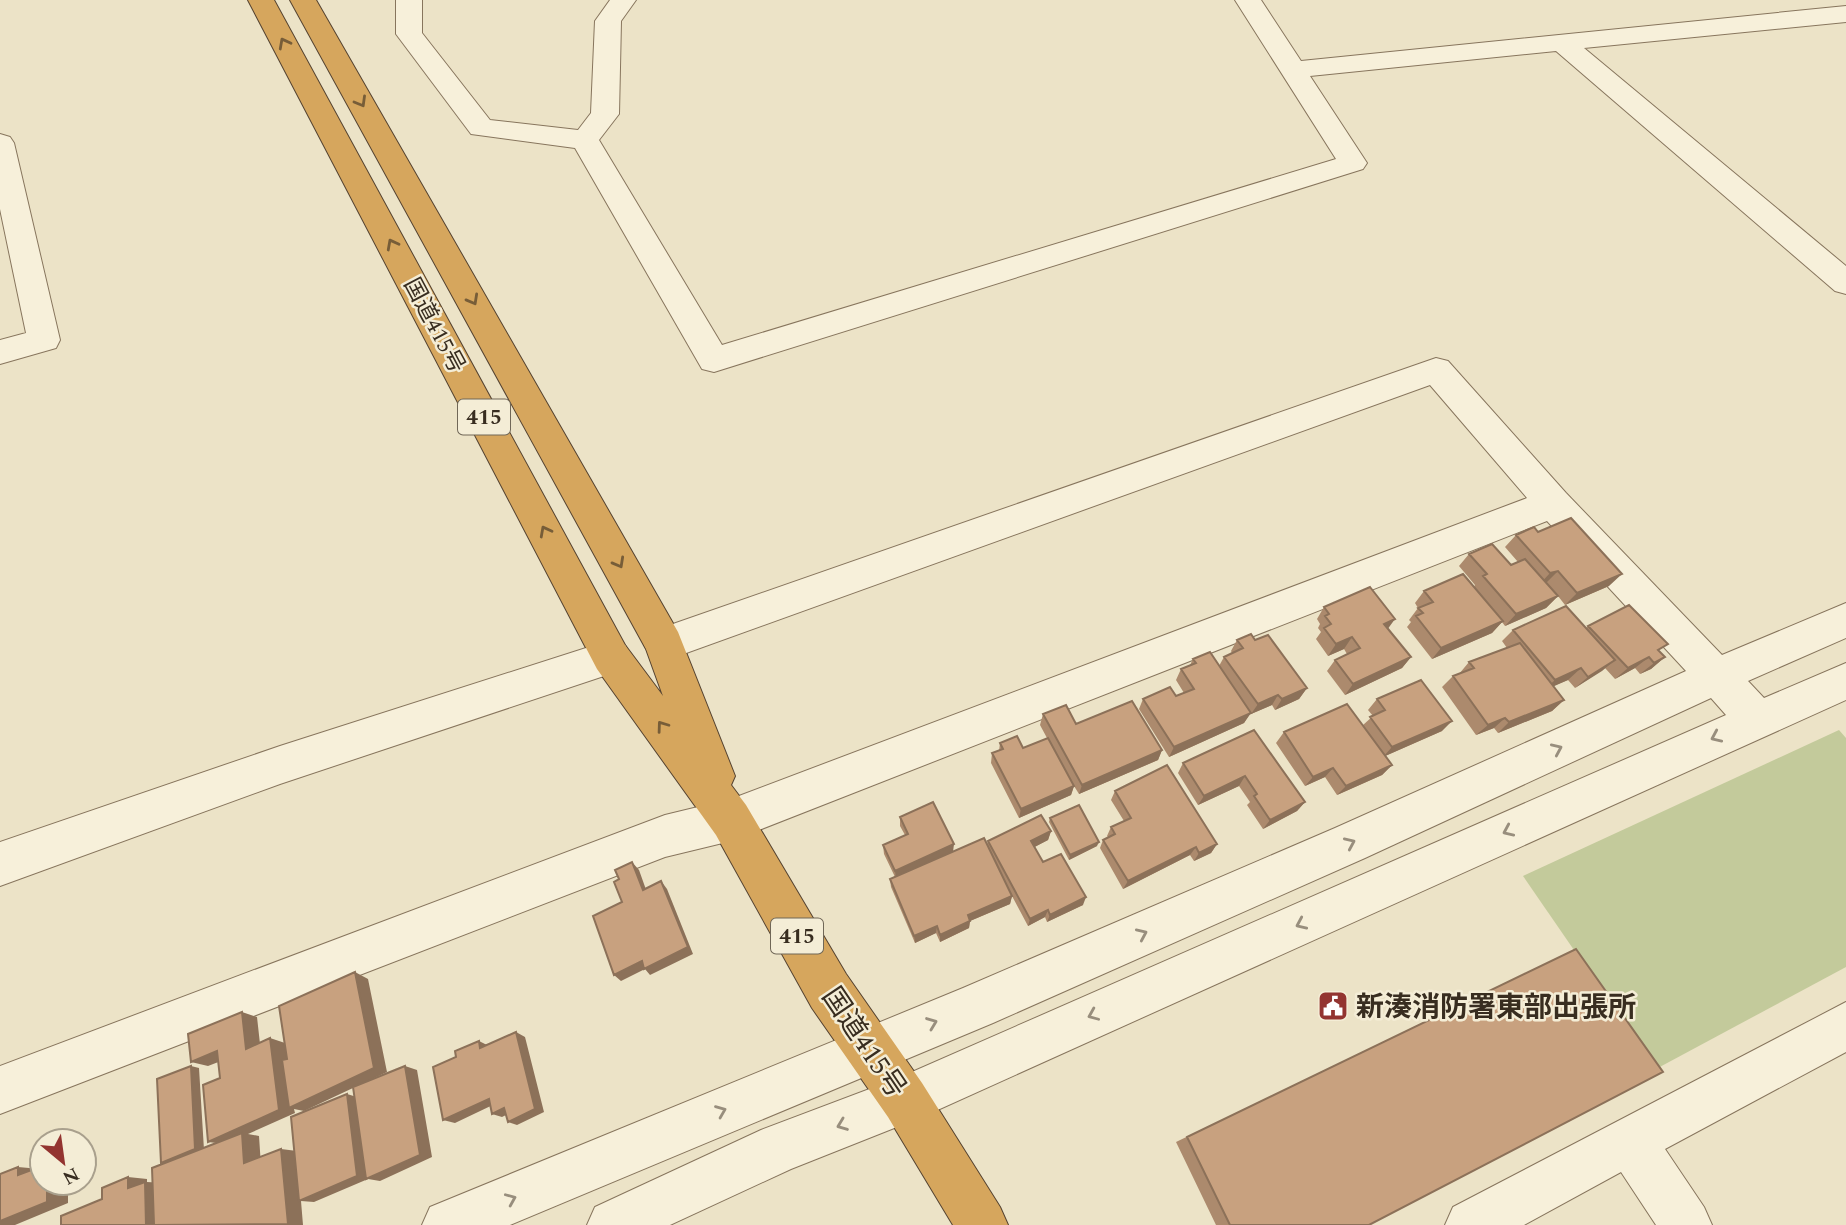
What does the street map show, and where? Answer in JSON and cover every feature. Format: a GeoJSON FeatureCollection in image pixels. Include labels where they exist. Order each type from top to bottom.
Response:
{"type":"FeatureCollection","features":[{"type":"Feature","properties":{"kind":"highway","name":"国道415号"},"geometry":{"type":"LineString","coordinates":[[261,0],[611,657],[730,820],[829,991],[905,1100],[982,1225]]}},
{"type":"Feature","properties":{"kind":"highway","name":"国道415号"},"geometry":{"type":"LineString","coordinates":[[303,0],[664,644],[730,820]]}},
{"type":"Feature","properties":{"kind":"street"},"geometry":{"type":"LineString","coordinates":[[409,0],[410,34],[481,128],[585,140]]}},
{"type":"Feature","properties":{"kind":"street"},"geometry":{"type":"LineString","coordinates":[[585,140],[606,114],[608,21],[623,0]]}},
{"type":"Feature","properties":{"kind":"street"},"geometry":{"type":"LineString","coordinates":[[585,140],[714,360],[1353,163],[1248,0]]}},
{"type":"Feature","properties":{"kind":"street"},"geometry":{"type":"LineString","coordinates":[[1292,70],[1846,14]]}},
{"type":"Feature","properties":{"kind":"street"},"geometry":{"type":"LineString","coordinates":[[1562,43],[1846,283]]}},
{"type":"Feature","properties":{"kind":"street"},"geometry":{"type":"LineString","coordinates":[[0,143],[44,340],[0,352]]}},
{"type":"Feature","properties":{"kind":"street"},"geometry":{"type":"LineString","coordinates":[[664,644],[1436,370],[1553,503],[1756,719]]}},
{"type":"Feature","properties":{"kind":"street"},"geometry":{"type":"LineString","coordinates":[[0,1090],[665,836],[730,820],[1553,503]]}},
{"type":"Feature","properties":{"kind":"street"},"geometry":{"type":"LineString","coordinates":[[448,1225],[869,1048],[976,1006],[1350,843],[1846,620]]}},
{"type":"Feature","properties":{"kind":"street"},"geometry":{"type":"LineString","coordinates":[[613,1225],[779,1149],[905,1100],[1756,719],[1843,687],[1796,642]]}},
{"type":"Feature","properties":{"kind":"street"},"geometry":{"type":"LineString","coordinates":[[0,864],[281,765],[611,657]]}},
{"type":"Feature","properties":{"kind":"street"},"geometry":{"type":"LineString","coordinates":[[1471,1225],[1846,1026]]}},
{"type":"Feature","properties":{"kind":"street"},"geometry":{"type":"LineString","coordinates":[[1630,1141],[1686,1225]]}},
{"type":"Feature","properties":{"kind":"green space"},"geometry":{"type":"Polygon","coordinates":[[[1839,730],[1846,738],[1846,967],[1656,1069],[1523,876],[1839,730]]]}},
{"type":"Feature","properties":{"kind":"building"},"geometry":{"type":"Polygon","coordinates":[[[1571,518],[1622,574],[1577,593],[1558,571],[1550,573],[1516,535],[1534,527],[1538,532],[1571,518]]]}},
{"type":"Feature","properties":{"kind":"building"},"geometry":{"type":"Polygon","coordinates":[[[1492,544],[1511,565],[1525,559],[1558,596],[1516,614],[1483,576],[1487,574],[1469,554],[1492,544]]]}},
{"type":"Feature","properties":{"kind":"building"},"geometry":{"type":"Polygon","coordinates":[[[1463,574],[1503,621],[1441,648],[1416,616],[1423,613],[1418,608],[1433,602],[1424,591],[1463,574]]]}},
{"type":"Feature","properties":{"kind":"building"},"geometry":{"type":"Polygon","coordinates":[[[1370,587],[1395,619],[1384,624],[1411,657],[1353,684],[1335,660],[1360,648],[1352,637],[1336,644],[1324,628],[1331,624],[1325,616],[1329,614],[1324,607],[1370,587]]]}},
{"type":"Feature","properties":{"kind":"building"},"geometry":{"type":"Polygon","coordinates":[[[1629,605],[1668,644],[1658,650],[1665,657],[1654,663],[1649,657],[1628,668],[1588,626],[1629,605]]]}},
{"type":"Feature","properties":{"kind":"building"},"geometry":{"type":"Polygon","coordinates":[[[1566,606],[1615,660],[1588,677],[1581,668],[1555,680],[1513,630],[1566,606]]]}},
{"type":"Feature","properties":{"kind":"building"},"geometry":{"type":"Polygon","coordinates":[[[1251,634],[1255,640],[1268,635],[1307,688],[1282,699],[1278,695],[1258,704],[1224,657],[1243,648],[1237,640],[1251,634]]]}},
{"type":"Feature","properties":{"kind":"building"},"geometry":{"type":"Polygon","coordinates":[[[1520,643],[1564,700],[1509,722],[1505,718],[1488,725],[1453,676],[1474,668],[1469,662],[1520,643]]]}},
{"type":"Feature","properties":{"kind":"building"},"geometry":{"type":"Polygon","coordinates":[[[1210,652],[1251,713],[1174,747],[1143,699],[1170,687],[1176,696],[1194,689],[1181,669],[1196,663],[1193,659],[1210,652]]]}},
{"type":"Feature","properties":{"kind":"building"},"geometry":{"type":"Polygon","coordinates":[[[1421,680],[1452,721],[1392,747],[1370,717],[1385,710],[1377,699],[1421,680]]]}},
{"type":"Feature","properties":{"kind":"building"},"geometry":{"type":"Polygon","coordinates":[[[1132,701],[1162,750],[1082,785],[1043,714],[1066,705],[1076,724],[1132,701]]]}},
{"type":"Feature","properties":{"kind":"building"},"geometry":{"type":"Polygon","coordinates":[[[1347,704],[1392,765],[1346,786],[1333,768],[1313,777],[1284,732],[1347,704]]]}},
{"type":"Feature","properties":{"kind":"building"},"geometry":{"type":"Polygon","coordinates":[[[1254,730],[1305,802],[1270,820],[1245,776],[1204,796],[1183,763],[1254,730]]]}},
{"type":"Feature","properties":{"kind":"building"},"geometry":{"type":"Polygon","coordinates":[[[1017,736],[1023,748],[1048,738],[1074,786],[1021,809],[992,753],[1003,749],[1000,743],[1017,736]]]}},
{"type":"Feature","properties":{"kind":"building"},"geometry":{"type":"Polygon","coordinates":[[[1167,765],[1217,844],[1199,853],[1196,847],[1128,881],[1103,840],[1115,834],[1111,827],[1131,818],[1115,791],[1167,765]]]}},
{"type":"Feature","properties":{"kind":"building"},"geometry":{"type":"Polygon","coordinates":[[[933,802],[954,844],[895,871],[883,845],[908,834],[900,817],[933,802]]]}},
{"type":"Feature","properties":{"kind":"building"},"geometry":{"type":"Polygon","coordinates":[[[1079,805],[1099,842],[1070,855],[1050,818],[1079,805]]]}},
{"type":"Feature","properties":{"kind":"building"},"geometry":{"type":"Polygon","coordinates":[[[1041,815],[1051,831],[1031,841],[1043,862],[1061,854],[1086,897],[1050,915],[1048,910],[1030,919],[988,841],[1041,815]]]}},
{"type":"Feature","properties":{"kind":"building"},"geometry":{"type":"Polygon","coordinates":[[[984,838],[1012,896],[968,915],[970,921],[940,935],[937,926],[914,936],[890,879],[984,838]]]}},
{"type":"Feature","properties":{"kind":"building"},"geometry":{"type":"Polygon","coordinates":[[[632,862],[643,890],[661,881],[688,947],[644,969],[642,961],[614,975],[593,916],[622,902],[614,882],[619,879],[615,870],[632,862]]]}},
{"type":"Feature","properties":{"kind":"building"},"geometry":{"type":"Polygon","coordinates":[[[1576,949],[1663,1072],[1369,1225],[1230,1225],[1187,1137],[1576,949]]]}},
{"type":"Feature","properties":{"kind":"building"},"geometry":{"type":"Polygon","coordinates":[[[355,972],[374,1068],[289,1108],[282,1060],[287,1059],[279,1006],[355,972]]]}},
{"type":"Feature","properties":{"kind":"building"},"geometry":{"type":"Polygon","coordinates":[[[242,1012],[246,1049],[270,1038],[279,1110],[208,1142],[203,1085],[220,1078],[217,1051],[191,1062],[188,1034],[242,1012]]]}},
{"type":"Feature","properties":{"kind":"building"},"geometry":{"type":"Polygon","coordinates":[[[516,1032],[535,1109],[508,1122],[504,1108],[492,1114],[489,1099],[443,1120],[433,1067],[456,1057],[455,1051],[479,1041],[480,1048],[516,1032]]]}},
{"type":"Feature","properties":{"kind":"building"},"geometry":{"type":"Polygon","coordinates":[[[191,1066],[195,1149],[161,1163],[157,1079],[191,1066]]]}},
{"type":"Feature","properties":{"kind":"building"},"geometry":{"type":"Polygon","coordinates":[[[405,1066],[420,1155],[366,1179],[353,1087],[405,1066]]]}},
{"type":"Feature","properties":{"kind":"building"},"geometry":{"type":"Polygon","coordinates":[[[347,1094],[357,1176],[299,1201],[291,1117],[347,1094]]]}},
{"type":"Feature","properties":{"kind":"building"},"geometry":{"type":"Polygon","coordinates":[[[242,1133],[244,1163],[281,1149],[288,1224],[154,1225],[152,1168],[242,1133]]]}},
{"type":"Feature","properties":{"kind":"building"},"geometry":{"type":"Polygon","coordinates":[[[18,1167],[18,1175],[28,1171],[28,1197],[47,1197],[47,1202],[0,1221],[0,1174],[18,1167]]]}},
{"type":"Feature","properties":{"kind":"building"},"geometry":{"type":"Polygon","coordinates":[[[128,1177],[128,1188],[145,1182],[146,1225],[61,1225],[61,1216],[102,1199],[102,1188],[128,1177]]]}},
{"type":"Feature","properties":{"kind":"place","name":"新湊消防署東部出張所"},"geometry":{"type":"Point","coordinates":[1333,1006]}}]}
